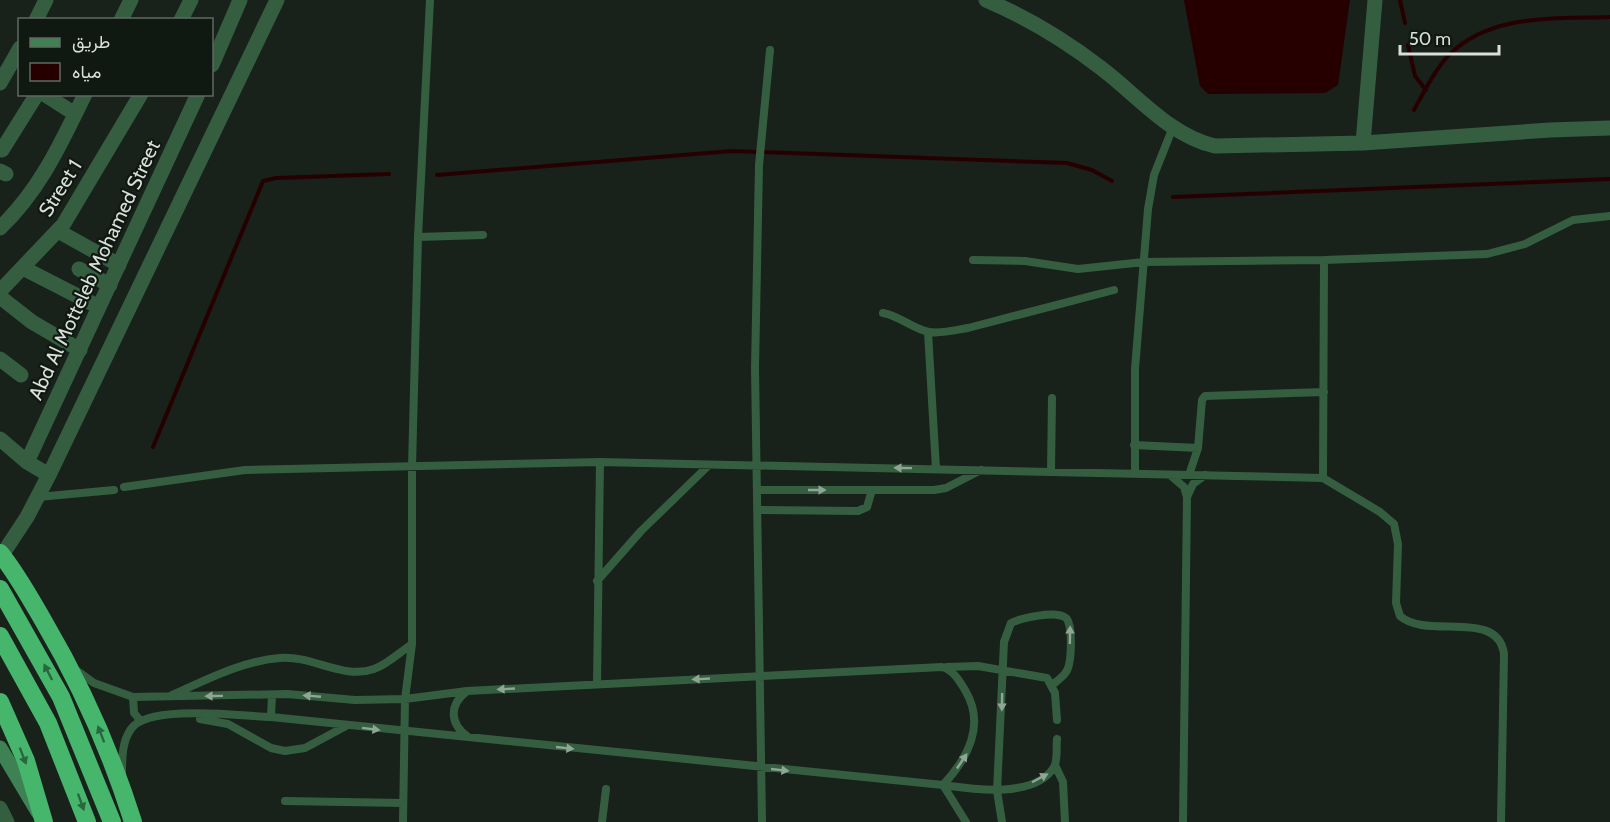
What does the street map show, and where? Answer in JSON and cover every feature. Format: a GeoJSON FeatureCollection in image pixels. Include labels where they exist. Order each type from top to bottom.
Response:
{"type":"FeatureCollection","features":[{"type":"Feature","properties":{"kind":"highway"},"geometry":{"type":"LineString","coordinates":[[1,554],[13,568],[70,666],[96,720],[122,788],[132,822]]}},
{"type":"Feature","properties":{"kind":"highway"},"geometry":{"type":"LineString","coordinates":[[0,589],[61,697],[110,822]]}},
{"type":"Feature","properties":{"kind":"highway"},"geometry":{"type":"LineString","coordinates":[[0,636],[48,723],[87,822]]}},
{"type":"Feature","properties":{"kind":"highway"},"geometry":{"type":"LineString","coordinates":[[0,702],[26,761],[44,821]]}},
{"type":"Feature","properties":{"kind":"highway"},"geometry":{"type":"LineString","coordinates":[[110,822],[119,806],[122,788]]}},
{"type":"Feature","properties":{"kind":"main road"},"geometry":{"type":"LineString","coordinates":[[0,748],[21,787],[44,821]]}},
{"type":"Feature","properties":{"kind":"street"},"geometry":{"type":"LineString","coordinates":[[122,18],[131,0]]}},
{"type":"Feature","properties":{"kind":"street"},"geometry":{"type":"LineString","coordinates":[[213,63],[240,0]]}},
{"type":"Feature","properties":{"kind":"street"},"geometry":{"type":"LineString","coordinates":[[1,554],[49,476],[277,0]]}},
{"type":"Feature","properties":{"kind":"street"},"geometry":{"type":"LineString","coordinates":[[986,0],[1028,20],[1066,43],[1101,68],[1173,127],[1202,143],[1215,146],[1363,144],[1550,130],[1610,128]]}},
{"type":"Feature","properties":{"kind":"street"},"geometry":{"type":"LineString","coordinates":[[1363,144],[1375,0]]}},
{"type":"Feature","properties":{"kind":"street"},"geometry":{"type":"LineString","coordinates":[[182,18],[189,1]]}},
{"type":"Feature","properties":{"kind":"street"},"geometry":{"type":"LineString","coordinates":[[0,83],[18,52]]}},
{"type":"Feature","properties":{"kind":"street"},"geometry":{"type":"LineString","coordinates":[[2,150],[36,96]]}},
{"type":"Feature","properties":{"kind":"street"},"geometry":{"type":"LineString","coordinates":[[47,96],[75,114]]}},
{"type":"Feature","properties":{"kind":"street"},"geometry":{"type":"LineString","coordinates":[[0,228],[27,200],[43,176],[84,96]]}},
{"type":"Feature","properties":{"kind":"street","name":"Street 1"},"geometry":{"type":"LineString","coordinates":[[0,291],[58,231],[140,96]]}},
{"type":"Feature","properties":{"kind":"street","name":"Abd Al Motteleb Mohamed Street"},"geometry":{"type":"LineString","coordinates":[[27,462],[197,96]]}},
{"type":"Feature","properties":{"kind":"street"},"geometry":{"type":"LineString","coordinates":[[58,231],[119,265]]}},
{"type":"Feature","properties":{"kind":"street"},"geometry":{"type":"LineString","coordinates":[[23,268],[99,307]]}},
{"type":"Feature","properties":{"kind":"street"},"geometry":{"type":"LineString","coordinates":[[79,269],[110,285]]}},
{"type":"Feature","properties":{"kind":"street"},"geometry":{"type":"LineString","coordinates":[[0,297],[32,322],[80,350]]}},
{"type":"Feature","properties":{"kind":"street"},"geometry":{"type":"LineString","coordinates":[[0,359],[21,375]]}},
{"type":"Feature","properties":{"kind":"street"},"geometry":{"type":"LineString","coordinates":[[0,439],[27,462],[49,476]]}},
{"type":"Feature","properties":{"kind":"street"},"geometry":{"type":"LineString","coordinates":[[0,808],[7,822]]}},
{"type":"Feature","properties":{"kind":"lane"},"geometry":{"type":"LineString","coordinates":[[403,822],[403,732],[412,644],[412,467],[418,237],[430,0]]}},
{"type":"Feature","properties":{"kind":"lane"},"geometry":{"type":"LineString","coordinates":[[762,822],[758,490],[755,465],[759,165],[770,50]]}},
{"type":"Feature","properties":{"kind":"lane"},"geometry":{"type":"LineString","coordinates":[[1135,474],[1135,369],[1144,262],[1154,175],[1173,127]]}},
{"type":"Feature","properties":{"kind":"lane"},"geometry":{"type":"LineString","coordinates":[[973,260],[1025,261],[1078,269],[1144,262],[1324,260],[1494,253],[1525,244],[1573,220],[1610,216]]}},
{"type":"Feature","properties":{"kind":"lane"},"geometry":{"type":"LineString","coordinates":[[418,237],[483,235]]}},
{"type":"Feature","properties":{"kind":"lane"},"geometry":{"type":"LineString","coordinates":[[1323,478],[1324,260]]}},
{"type":"Feature","properties":{"kind":"lane"},"geometry":{"type":"LineString","coordinates":[[883,313],[902,318],[928,332],[968,328],[1114,290]]}},
{"type":"Feature","properties":{"kind":"lane"},"geometry":{"type":"LineString","coordinates":[[928,332],[936,469]]}},
{"type":"Feature","properties":{"kind":"lane"},"geometry":{"type":"LineString","coordinates":[[1189,475],[1197,448],[1202,399],[1205,396],[1324,392]]}},
{"type":"Feature","properties":{"kind":"lane"},"geometry":{"type":"LineString","coordinates":[[1051,472],[1052,398]]}},
{"type":"Feature","properties":{"kind":"lane"},"geometry":{"type":"LineString","coordinates":[[1134,445],[1197,448]]}},
{"type":"Feature","properties":{"kind":"lane"},"geometry":{"type":"LineString","coordinates":[[597,684],[600,462]]}},
{"type":"Feature","properties":{"kind":"lane"},"geometry":{"type":"LineString","coordinates":[[124,488],[245,470],[600,462],[1323,478],[1380,512],[1394,524],[1398,544],[1396,603],[1400,616],[1415,626],[1475,628],[1492,633],[1499,638],[1504,654],[1501,822]]}},
{"type":"Feature","properties":{"kind":"lane"},"geometry":{"type":"LineString","coordinates":[[597,581],[642,531],[710,465]]}},
{"type":"Feature","properties":{"kind":"lane"},"geometry":{"type":"LineString","coordinates":[[758,490],[946,488],[982,469]]}},
{"type":"Feature","properties":{"kind":"lane"},"geometry":{"type":"LineString","coordinates":[[1170,475],[1184,487],[1187,497],[1183,822]]}},
{"type":"Feature","properties":{"kind":"lane"},"geometry":{"type":"LineString","coordinates":[[1187,497],[1193,484],[1205,475]]}},
{"type":"Feature","properties":{"kind":"lane"},"geometry":{"type":"LineString","coordinates":[[38,497],[114,490]]}},
{"type":"Feature","properties":{"kind":"lane"},"geometry":{"type":"LineString","coordinates":[[758,510],[858,511],[867,507],[872,490]]}},
{"type":"Feature","properties":{"kind":"lane"},"geometry":{"type":"LineString","coordinates":[[1002,822],[997,791],[1002,669],[1004,642],[1011,623],[1029,616],[1061,615],[1071,626],[1069,665],[1066,672],[1052,685]]}},
{"type":"Feature","properties":{"kind":"lane"},"geometry":{"type":"LineString","coordinates":[[167,697],[241,666],[269,659],[303,659],[346,672],[365,671],[379,666],[412,644]]}},
{"type":"Feature","properties":{"kind":"lane"},"geometry":{"type":"LineString","coordinates":[[70,666],[94,683],[133,697],[272,694],[355,700],[405,699],[467,691],[978,666],[1039,674],[1047,678],[1052,685],[1057,720]]}},
{"type":"Feature","properties":{"kind":"lane"},"geometry":{"type":"LineString","coordinates":[[942,668],[949,669],[969,697],[974,710],[975,727],[965,757],[943,785]]}},
{"type":"Feature","properties":{"kind":"lane"},"geometry":{"type":"LineString","coordinates":[[467,691],[457,701],[453,714],[457,727],[467,736]]}},
{"type":"Feature","properties":{"kind":"lane"},"geometry":{"type":"LineString","coordinates":[[271,717],[272,694]]}},
{"type":"Feature","properties":{"kind":"lane"},"geometry":{"type":"LineString","coordinates":[[133,697],[134,713],[140,720]]}},
{"type":"Feature","properties":{"kind":"lane"},"geometry":{"type":"LineString","coordinates":[[122,788],[122,759],[126,739],[132,728],[140,720],[172,715],[271,717],[997,791],[1018,788],[1038,780],[1049,773],[1055,765]]}},
{"type":"Feature","properties":{"kind":"lane"},"geometry":{"type":"LineString","coordinates":[[172,715],[228,724],[264,744],[285,751],[305,748],[347,726]]}},
{"type":"Feature","properties":{"kind":"lane"},"geometry":{"type":"LineString","coordinates":[[1057,739],[1055,765],[1063,782],[1065,822]]}},
{"type":"Feature","properties":{"kind":"lane"},"geometry":{"type":"LineString","coordinates":[[943,785],[966,822]]}},
{"type":"Feature","properties":{"kind":"lane"},"geometry":{"type":"LineString","coordinates":[[602,822],[606,789]]}},
{"type":"Feature","properties":{"kind":"lane"},"geometry":{"type":"LineString","coordinates":[[285,801],[403,803]]}},
{"type":"Feature","properties":{"kind":"water"},"geometry":{"type":"Polygon","coordinates":[[[1184,0],[1350,0],[1338,85],[1325,93],[1208,94],[1200,86],[1184,0]]]}},
{"type":"Feature","properties":{"kind":"waterway"},"geometry":{"type":"LineString","coordinates":[[1400,0],[1405,23]]}},
{"type":"Feature","properties":{"kind":"waterway"},"geometry":{"type":"LineString","coordinates":[[1414,110],[1448,56],[1465,42],[1483,32],[1524,21],[1610,17]]}},
{"type":"Feature","properties":{"kind":"waterway"},"geometry":{"type":"LineString","coordinates":[[1408,45],[1415,76],[1426,90]]}},
{"type":"Feature","properties":{"kind":"waterway"},"geometry":{"type":"LineString","coordinates":[[437,175],[732,151],[1067,163],[1092,170],[1112,181]]}},
{"type":"Feature","properties":{"kind":"waterway"},"geometry":{"type":"LineString","coordinates":[[153,447],[263,181],[276,178],[389,174]]}},
{"type":"Feature","properties":{"kind":"waterway"},"geometry":{"type":"LineString","coordinates":[[1173,197],[1610,179]]}}]}
